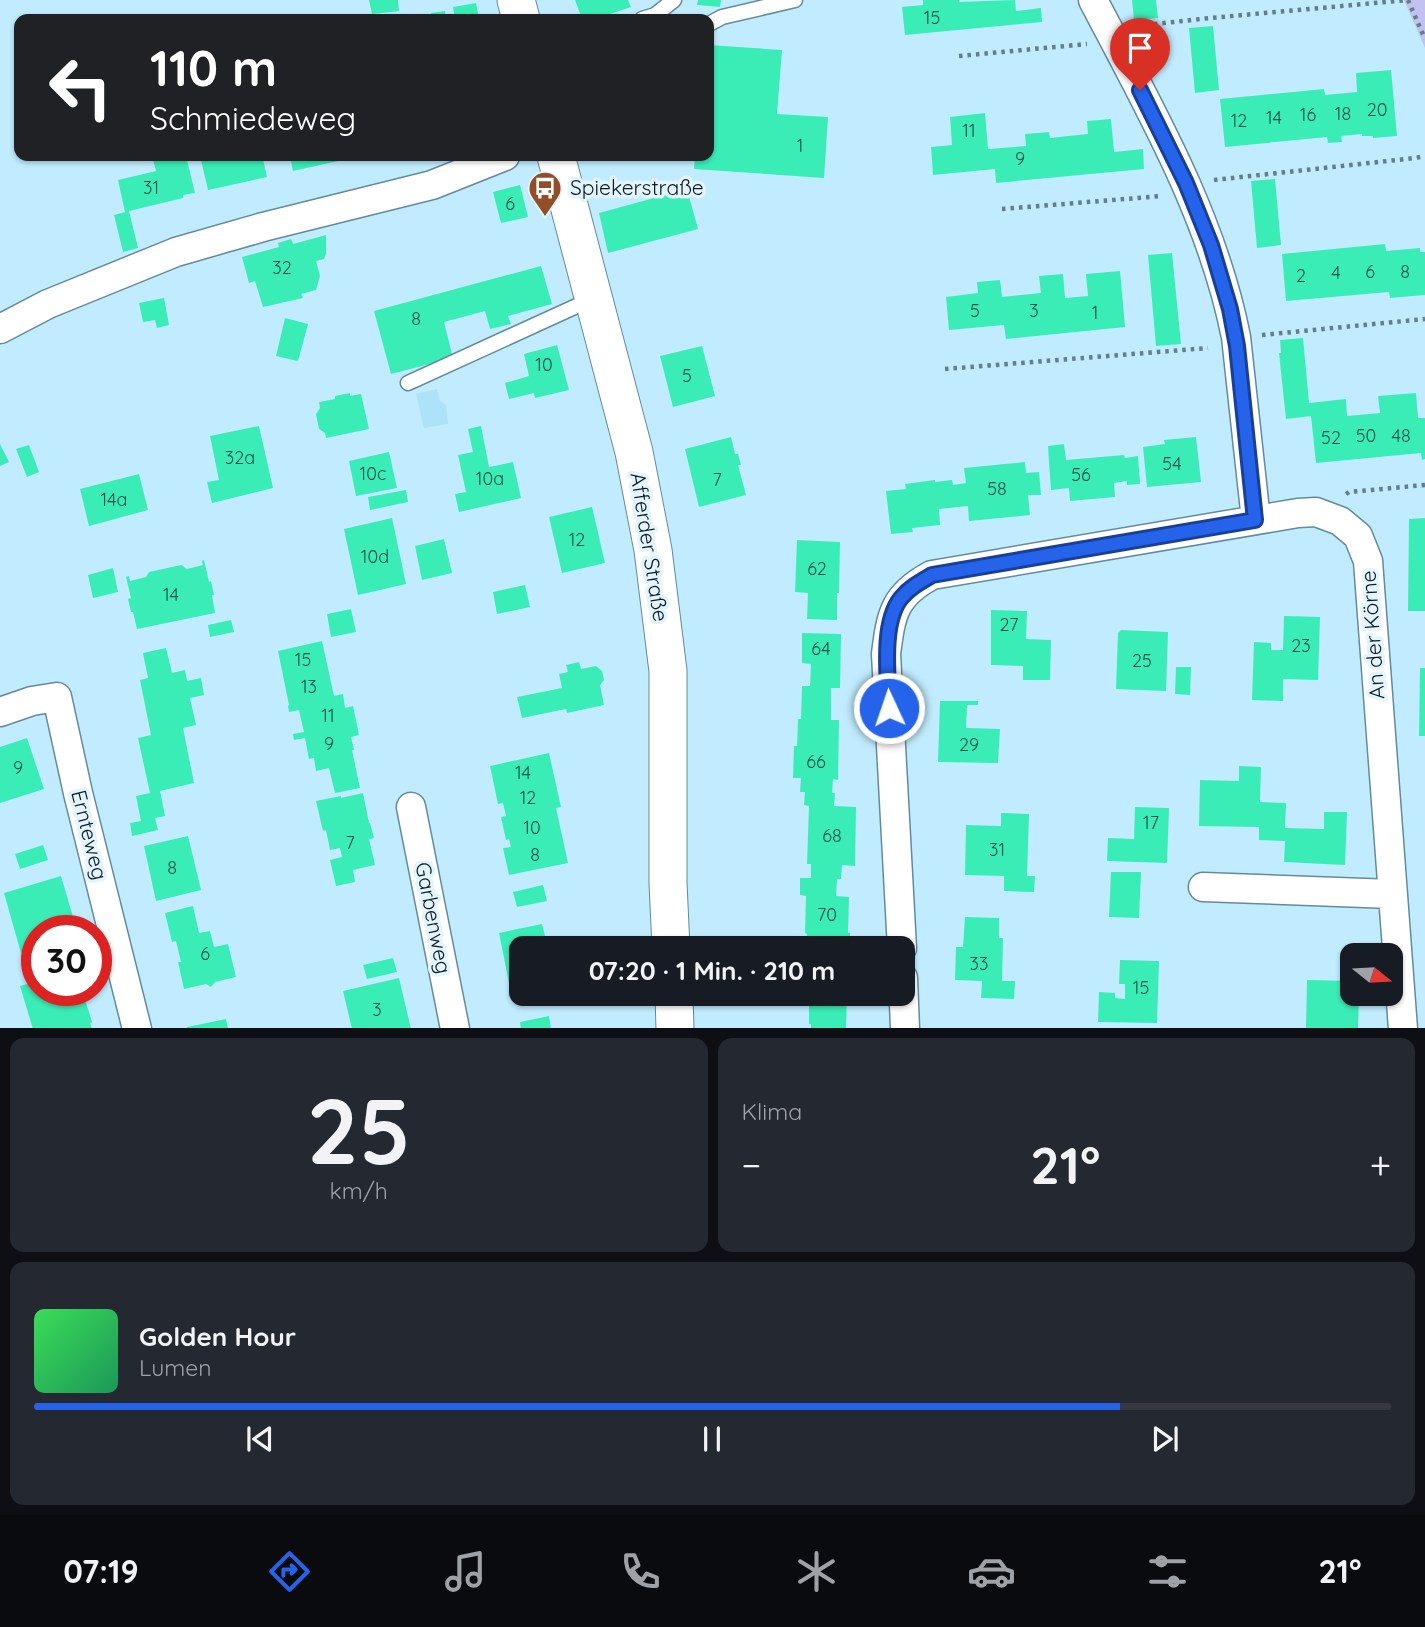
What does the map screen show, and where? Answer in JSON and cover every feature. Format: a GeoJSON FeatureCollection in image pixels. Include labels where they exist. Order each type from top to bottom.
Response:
{"type":"FeatureCollection","features":[{"type":"Feature","properties":{"kind":"street"},"geometry":{"type":"LineString","coordinates":[[1093,0],[1172,151],[1211,245],[1237,342],[1255,520]]}},
{"type":"Feature","properties":{"kind":"street"},"geometry":{"type":"LineString","coordinates":[[0,330],[48,304],[176,252],[263,227],[432,185],[492,161]]}},
{"type":"Feature","properties":{"kind":"street","name":"Afferder Straße"},"geometry":{"type":"LineString","coordinates":[[557,161],[634,452],[653,550],[668,671],[670,936]]}},
{"type":"Feature","properties":{"kind":"street"},"geometry":{"type":"LineString","coordinates":[[900,936],[886,654],[889,626],[899,600],[915,584],[932,575],[1316,512]]}},
{"type":"Feature","properties":{"kind":"street","name":"An der Körne"},"geometry":{"type":"LineString","coordinates":[[1316,512],[1340,522],[1358,536],[1367,561],[1403,1028]]}},
{"type":"Feature","properties":{"kind":"street","name":"Ernteweg"},"geometry":{"type":"LineString","coordinates":[[0,712],[33,701],[57,697],[78,793],[138,1028]]}},
{"type":"Feature","properties":{"kind":"street","name":"Garbenweg"},"geometry":{"type":"LineString","coordinates":[[411,807],[456,1028]]}},
{"type":"Feature","properties":{"kind":"street"},"geometry":{"type":"LineString","coordinates":[[1203,887],[1392,894]]}},
{"type":"Feature","properties":{"kind":"street"},"geometry":{"type":"LineString","coordinates":[[674,1006],[675,1028]]}},
{"type":"Feature","properties":{"kind":"street"},"geometry":{"type":"LineString","coordinates":[[904,1006],[905,1028]]}},
{"type":"Feature","properties":{"kind":"lane"},"geometry":{"type":"LineString","coordinates":[[656,14],[674,0]]}},
{"type":"Feature","properties":{"kind":"lane"},"geometry":{"type":"LineString","coordinates":[[714,21],[722,17],[795,0]]}},
{"type":"Feature","properties":{"kind":"lane"},"geometry":{"type":"LineString","coordinates":[[408,383],[593,298]]}},
{"type":"Feature","properties":{"kind":"path"},"geometry":{"type":"LineString","coordinates":[[959,56],[1112,36],[1210,18],[1408,0],[1425,39]]}},
{"type":"Feature","properties":{"kind":"path"},"geometry":{"type":"LineString","coordinates":[[1002,209],[1189,189],[1425,156]]}},
{"type":"Feature","properties":{"kind":"path"},"geometry":{"type":"LineString","coordinates":[[945,369],[1237,342],[1425,319]]}},
{"type":"Feature","properties":{"kind":"path"},"geometry":{"type":"LineString","coordinates":[[1316,512],[1349,492],[1425,485]]}},
{"type":"Feature","properties":{"kind":"shaded area"},"geometry":{"type":"Polygon","coordinates":[[[1404,0],[1425,0],[1425,48],[1404,0]]]}},
{"type":"Feature","properties":{"kind":"shaded area"},"geometry":{"type":"Polygon","coordinates":[[[437,389],[440,401],[446,405],[448,424],[424,428],[416,394],[437,389]]]}},
{"type":"Feature","properties":{"kind":"building"},"geometry":{"type":"Polygon","coordinates":[[[369,0],[398,0],[399,11],[372,14],[369,0]]]}},
{"type":"Feature","properties":{"kind":"building"},"geometry":{"type":"Polygon","coordinates":[[[575,0],[628,0],[631,7],[610,14],[580,14],[575,0]]]}},
{"type":"Feature","properties":{"kind":"building"},"geometry":{"type":"Polygon","coordinates":[[[698,0],[721,0],[720,7],[697,5],[698,0]]]}},
{"type":"Feature","properties":{"kind":"building"},"geometry":{"type":"Polygon","coordinates":[[[923,0],[1015,0],[1016,11],[1041,8],[1042,22],[905,35],[902,7],[923,5],[923,0]]]}},
{"type":"Feature","properties":{"kind":"building"},"geometry":{"type":"Polygon","coordinates":[[[1132,0],[1156,0],[1158,18],[1134,20],[1132,0]]]}},
{"type":"Feature","properties":{"kind":"building"},"geometry":{"type":"Polygon","coordinates":[[[476,3],[478,14],[454,14],[453,7],[476,3]]]}},
{"type":"Feature","properties":{"kind":"building"},"geometry":{"type":"Polygon","coordinates":[[[1213,26],[1219,90],[1195,93],[1189,28],[1213,26]]]}},
{"type":"Feature","properties":{"kind":"building"},"geometry":{"type":"Polygon","coordinates":[[[714,45],[782,50],[777,114],[828,117],[824,178],[694,169],[695,161],[714,161],[714,45]]]}},
{"type":"Feature","properties":{"kind":"building"},"geometry":{"type":"Polygon","coordinates":[[[1391,70],[1397,136],[1373,138],[1362,134],[1341,136],[1342,142],[1328,143],[1327,137],[1225,147],[1220,99],[1324,89],[1325,95],[1357,92],[1356,73],[1391,70]]]}},
{"type":"Feature","properties":{"kind":"building"},"geometry":{"type":"Polygon","coordinates":[[[985,113],[988,149],[1026,146],[1025,134],[1049,132],[1050,138],[1088,134],[1087,121],[1111,119],[1114,152],[1143,149],[1144,169],[996,183],[995,169],[933,175],[931,147],[952,145],[950,117],[985,113]]]}},
{"type":"Feature","properties":{"kind":"building"},"geometry":{"type":"Polygon","coordinates":[[[153,161],[187,161],[195,193],[129,211],[138,248],[123,252],[114,215],[125,212],[118,180],[156,171],[153,161]]]}},
{"type":"Feature","properties":{"kind":"building"},"geometry":{"type":"Polygon","coordinates":[[[201,161],[263,161],[267,177],[208,190],[201,161]]]}},
{"type":"Feature","properties":{"kind":"building"},"geometry":{"type":"Polygon","coordinates":[[[291,161],[338,161],[293,171],[291,161]]]}},
{"type":"Feature","properties":{"kind":"building"},"geometry":{"type":"Polygon","coordinates":[[[1275,179],[1281,245],[1257,248],[1251,181],[1275,179]]]}},
{"type":"Feature","properties":{"kind":"building"},"geometry":{"type":"Polygon","coordinates":[[[520,185],[528,217],[501,223],[493,192],[520,185]]]}},
{"type":"Feature","properties":{"kind":"building"},"geometry":{"type":"Polygon","coordinates":[[[687,189],[698,229],[608,253],[599,213],[687,189]]]}},
{"type":"Feature","properties":{"kind":"building"},"geometry":{"type":"Polygon","coordinates":[[[326,235],[326,254],[324,259],[316,261],[320,276],[316,290],[301,294],[303,298],[263,307],[255,281],[249,283],[242,257],[279,247],[278,243],[291,239],[293,244],[326,235]]]}},
{"type":"Feature","properties":{"kind":"building"},"geometry":{"type":"Polygon","coordinates":[[[1385,244],[1386,251],[1420,248],[1420,252],[1425,252],[1425,295],[1390,298],[1389,292],[1286,301],[1282,254],[1385,244]]]}},
{"type":"Feature","properties":{"kind":"building"},"geometry":{"type":"Polygon","coordinates":[[[1172,253],[1181,344],[1156,346],[1148,255],[1172,253]]]}},
{"type":"Feature","properties":{"kind":"building"},"geometry":{"type":"Polygon","coordinates":[[[541,266],[552,304],[508,316],[511,324],[490,329],[485,311],[444,322],[453,358],[391,374],[374,311],[541,266]]]}},
{"type":"Feature","properties":{"kind":"building"},"geometry":{"type":"Polygon","coordinates":[[[1120,271],[1125,327],[1006,339],[1004,325],[949,330],[946,297],[978,293],[977,282],[1000,280],[1002,297],[1041,293],[1039,276],[1063,274],[1065,298],[1088,296],[1086,274],[1120,271]]]}},
{"type":"Feature","properties":{"kind":"building"},"geometry":{"type":"Polygon","coordinates":[[[164,298],[169,325],[157,328],[155,320],[143,322],[139,303],[164,298]]]}},
{"type":"Feature","properties":{"kind":"building"},"geometry":{"type":"Polygon","coordinates":[[[285,318],[308,324],[298,361],[276,356],[285,318]]]}},
{"type":"Feature","properties":{"kind":"building"},"geometry":{"type":"Polygon","coordinates":[[[1303,338],[1309,403],[1346,399],[1347,416],[1380,413],[1378,396],[1416,393],[1418,418],[1425,418],[1425,459],[1422,460],[1421,453],[1316,463],[1311,416],[1286,419],[1279,353],[1280,340],[1303,338]]]}},
{"type":"Feature","properties":{"kind":"building"},"geometry":{"type":"Polygon","coordinates":[[[557,345],[569,390],[535,398],[534,393],[509,399],[505,383],[529,376],[524,354],[557,345]]]}},
{"type":"Feature","properties":{"kind":"building"},"geometry":{"type":"Polygon","coordinates":[[[702,346],[715,396],[673,407],[660,356],[702,346]]]}},
{"type":"Feature","properties":{"kind":"building"},"geometry":{"type":"Polygon","coordinates":[[[350,393],[350,396],[361,394],[369,429],[326,438],[325,433],[319,429],[316,414],[320,408],[319,402],[350,393]]]}},
{"type":"Feature","properties":{"kind":"building"},"geometry":{"type":"Polygon","coordinates":[[[259,426],[273,488],[212,503],[207,482],[219,480],[210,436],[259,426]]]}},
{"type":"Feature","properties":{"kind":"building"},"geometry":{"type":"Polygon","coordinates":[[[481,426],[489,467],[513,462],[521,498],[459,512],[455,494],[466,492],[458,455],[473,452],[468,429],[481,426]]]}},
{"type":"Feature","properties":{"kind":"building"},"geometry":{"type":"Polygon","coordinates":[[[731,437],[741,465],[738,465],[746,495],[699,507],[685,449],[731,437]]]}},
{"type":"Feature","properties":{"kind":"building"},"geometry":{"type":"Polygon","coordinates":[[[1196,437],[1201,482],[1147,487],[1143,447],[1165,444],[1164,440],[1196,437]]]}},
{"type":"Feature","properties":{"kind":"building"},"geometry":{"type":"Polygon","coordinates":[[[0,444],[9,462],[0,466],[0,444]]]}},
{"type":"Feature","properties":{"kind":"building"},"geometry":{"type":"Polygon","coordinates":[[[1064,444],[1066,460],[1138,456],[1140,484],[1127,485],[1127,481],[1114,483],[1115,497],[1070,501],[1069,488],[1051,490],[1048,446],[1064,444]]]}},
{"type":"Feature","properties":{"kind":"building"},"geometry":{"type":"Polygon","coordinates":[[[29,445],[39,472],[27,477],[16,449],[29,445]]]}},
{"type":"Feature","properties":{"kind":"building"},"geometry":{"type":"Polygon","coordinates":[[[389,452],[397,488],[356,496],[349,461],[389,452]]]}},
{"type":"Feature","properties":{"kind":"building"},"geometry":{"type":"Polygon","coordinates":[[[1025,462],[1026,473],[1039,472],[1041,495],[1028,495],[1030,515],[969,521],[968,506],[939,509],[940,525],[912,528],[913,532],[891,534],[886,491],[906,489],[905,484],[935,480],[952,480],[953,485],[966,483],[964,468],[1025,462]]]}},
{"type":"Feature","properties":{"kind":"building"},"geometry":{"type":"Polygon","coordinates":[[[139,474],[148,510],[89,526],[80,489],[139,474]]]}},
{"type":"Feature","properties":{"kind":"building"},"geometry":{"type":"Polygon","coordinates":[[[406,490],[408,502],[370,510],[368,497],[406,490]]]}},
{"type":"Feature","properties":{"kind":"building"},"geometry":{"type":"Polygon","coordinates":[[[592,507],[605,563],[562,573],[549,517],[592,507]]]}},
{"type":"Feature","properties":{"kind":"building"},"geometry":{"type":"Polygon","coordinates":[[[392,518],[406,584],[358,595],[344,529],[392,518]]]}},
{"type":"Feature","properties":{"kind":"building"},"geometry":{"type":"Polygon","coordinates":[[[1425,518],[1425,611],[1408,611],[1409,519],[1425,518]]]}},
{"type":"Feature","properties":{"kind":"building"},"geometry":{"type":"Polygon","coordinates":[[[444,539],[452,573],[422,580],[415,546],[444,539]]]}},
{"type":"Feature","properties":{"kind":"building"},"geometry":{"type":"Polygon","coordinates":[[[797,540],[840,542],[837,620],[807,619],[808,593],[795,592],[797,540]]]}},
{"type":"Feature","properties":{"kind":"building"},"geometry":{"type":"Polygon","coordinates":[[[204,560],[214,595],[215,613],[137,629],[128,599],[131,598],[126,577],[129,576],[130,581],[146,577],[149,572],[181,565],[187,569],[203,565],[204,560]]]}},
{"type":"Feature","properties":{"kind":"building"},"geometry":{"type":"Polygon","coordinates":[[[113,568],[118,592],[93,598],[88,575],[113,568]]]}},
{"type":"Feature","properties":{"kind":"building"},"geometry":{"type":"Polygon","coordinates":[[[525,585],[530,607],[497,614],[493,592],[525,585]]]}},
{"type":"Feature","properties":{"kind":"building"},"geometry":{"type":"Polygon","coordinates":[[[351,609],[356,632],[331,637],[327,614],[351,609]]]}},
{"type":"Feature","properties":{"kind":"building"},"geometry":{"type":"Polygon","coordinates":[[[991,610],[1027,611],[1026,639],[1051,640],[1050,680],[1023,680],[1023,666],[991,665],[991,610]]]}},
{"type":"Feature","properties":{"kind":"building"},"geometry":{"type":"Polygon","coordinates":[[[1284,616],[1320,617],[1318,680],[1283,679],[1283,701],[1252,700],[1254,642],[1271,643],[1271,650],[1283,650],[1284,616]]]}},
{"type":"Feature","properties":{"kind":"building"},"geometry":{"type":"Polygon","coordinates":[[[231,620],[234,632],[210,637],[208,625],[231,620]]]}},
{"type":"Feature","properties":{"kind":"building"},"geometry":{"type":"Polygon","coordinates":[[[1121,630],[1168,632],[1166,691],[1116,689],[1118,633],[1121,630]]]}},
{"type":"Feature","properties":{"kind":"building"},"geometry":{"type":"Polygon","coordinates":[[[802,633],[841,634],[840,688],[831,688],[831,720],[839,720],[838,780],[833,779],[832,793],[835,793],[834,806],[856,807],[855,866],[842,865],[841,879],[837,879],[836,896],[849,897],[850,936],[807,936],[805,933],[806,896],[800,895],[800,878],[811,878],[811,864],[807,864],[809,806],[804,805],[805,792],[800,792],[801,778],[793,778],[794,746],[797,746],[798,719],[801,719],[802,686],[810,686],[811,664],[802,663],[802,633]]]}},
{"type":"Feature","properties":{"kind":"building"},"geometry":{"type":"Polygon","coordinates":[[[322,641],[334,696],[343,694],[345,708],[353,706],[359,735],[351,737],[360,788],[335,793],[329,768],[316,771],[314,758],[309,759],[305,738],[294,740],[293,734],[304,732],[299,710],[289,712],[278,651],[322,641]]]}},
{"type":"Feature","properties":{"kind":"building"},"geometry":{"type":"Polygon","coordinates":[[[166,648],[172,673],[185,670],[187,681],[201,678],[204,695],[190,698],[196,725],[183,728],[194,783],[160,791],[165,816],[155,818],[158,830],[132,836],[130,823],[141,821],[136,796],[150,793],[138,738],[151,735],[140,680],[148,678],[143,653],[166,648]]]}},
{"type":"Feature","properties":{"kind":"building"},"geometry":{"type":"Polygon","coordinates":[[[579,662],[581,669],[596,666],[602,671],[604,680],[600,685],[604,705],[567,713],[566,709],[522,718],[517,697],[562,688],[559,674],[568,672],[566,665],[579,662]]]}},
{"type":"Feature","properties":{"kind":"building"},"geometry":{"type":"Polygon","coordinates":[[[1176,667],[1191,667],[1190,695],[1175,694],[1176,667]]]}},
{"type":"Feature","properties":{"kind":"building"},"geometry":{"type":"Polygon","coordinates":[[[1420,668],[1425,668],[1425,736],[1419,736],[1420,668]]]}},
{"type":"Feature","properties":{"kind":"building"},"geometry":{"type":"Polygon","coordinates":[[[940,701],[978,701],[978,705],[967,705],[966,728],[1000,729],[998,763],[938,762],[940,701]]]}},
{"type":"Feature","properties":{"kind":"building"},"geometry":{"type":"Polygon","coordinates":[[[27,738],[44,789],[0,803],[0,747],[27,738]]]}},
{"type":"Feature","properties":{"kind":"building"},"geometry":{"type":"Polygon","coordinates":[[[549,753],[561,807],[556,808],[568,863],[509,875],[503,848],[511,847],[509,839],[506,840],[501,817],[506,816],[503,803],[498,804],[490,766],[549,753]]]}},
{"type":"Feature","properties":{"kind":"building"},"geometry":{"type":"Polygon","coordinates":[[[1239,766],[1261,767],[1260,802],[1286,803],[1285,828],[1324,829],[1324,812],[1347,812],[1345,865],[1284,862],[1285,841],[1259,840],[1259,827],[1199,826],[1200,780],[1239,781],[1239,766]]]}},
{"type":"Feature","properties":{"kind":"building"},"geometry":{"type":"Polygon","coordinates":[[[363,793],[374,838],[369,839],[375,865],[353,870],[355,882],[336,886],[330,860],[342,857],[340,848],[330,850],[316,801],[363,793]]]}},
{"type":"Feature","properties":{"kind":"building"},"geometry":{"type":"Polygon","coordinates":[[[1135,807],[1169,808],[1167,863],[1107,861],[1108,838],[1134,839],[1135,807]]]}},
{"type":"Feature","properties":{"kind":"building"},"geometry":{"type":"Polygon","coordinates":[[[1001,813],[1029,814],[1027,876],[1035,876],[1034,892],[1004,891],[1004,876],[965,875],[966,825],[1001,826],[1001,813]]]}},
{"type":"Feature","properties":{"kind":"building"},"geometry":{"type":"Polygon","coordinates":[[[188,836],[201,890],[156,901],[144,846],[188,836]]]}},
{"type":"Feature","properties":{"kind":"building"},"geometry":{"type":"Polygon","coordinates":[[[43,845],[48,860],[20,869],[15,854],[43,845]]]}},
{"type":"Feature","properties":{"kind":"building"},"geometry":{"type":"Polygon","coordinates":[[[1111,872],[1141,872],[1139,918],[1109,917],[1111,872]]]}},
{"type":"Feature","properties":{"kind":"building"},"geometry":{"type":"Polygon","coordinates":[[[61,876],[72,915],[21,915],[21,953],[4,893],[61,876]]]}},
{"type":"Feature","properties":{"kind":"building"},"geometry":{"type":"Polygon","coordinates":[[[543,885],[547,901],[517,907],[513,892],[543,885]]]}},
{"type":"Feature","properties":{"kind":"building"},"geometry":{"type":"Polygon","coordinates":[[[193,906],[199,933],[210,931],[214,947],[228,944],[236,977],[215,982],[211,987],[206,984],[184,989],[176,941],[172,942],[165,913],[193,906]]]}},
{"type":"Feature","properties":{"kind":"building"},"geometry":{"type":"Polygon","coordinates":[[[965,917],[999,918],[999,938],[1003,938],[1002,981],[1015,981],[1014,999],[981,998],[982,981],[955,980],[956,947],[963,947],[965,917]]]}},
{"type":"Feature","properties":{"kind":"building"},"geometry":{"type":"Polygon","coordinates":[[[542,924],[545,936],[509,936],[509,983],[499,933],[542,924]]]}},
{"type":"Feature","properties":{"kind":"building"},"geometry":{"type":"Polygon","coordinates":[[[393,958],[397,972],[367,979],[363,965],[393,958]]]}},
{"type":"Feature","properties":{"kind":"building"},"geometry":{"type":"Polygon","coordinates":[[[1120,960],[1159,961],[1157,1023],[1098,1022],[1099,992],[1115,993],[1115,998],[1125,999],[1125,984],[1119,984],[1120,960]]]}},
{"type":"Feature","properties":{"kind":"building"},"geometry":{"type":"Polygon","coordinates":[[[399,978],[411,1028],[352,1028],[343,991],[399,978]]]}},
{"type":"Feature","properties":{"kind":"building"},"geometry":{"type":"Polygon","coordinates":[[[1307,980],[1340,981],[1340,1006],[1359,1006],[1358,1028],[1306,1028],[1307,980]]]}},
{"type":"Feature","properties":{"kind":"building"},"geometry":{"type":"Polygon","coordinates":[[[26,1006],[87,1006],[92,1022],[92,1028],[33,1028],[26,1006]]]}},
{"type":"Feature","properties":{"kind":"building"},"geometry":{"type":"Polygon","coordinates":[[[809,1006],[847,1006],[846,1028],[811,1028],[809,1006]]]}},
{"type":"Feature","properties":{"kind":"building"},"geometry":{"type":"Polygon","coordinates":[[[549,1016],[551,1028],[521,1028],[520,1022],[549,1016]]]}},
{"type":"Feature","properties":{"kind":"building"},"geometry":{"type":"Polygon","coordinates":[[[226,1019],[228,1028],[187,1028],[226,1019]]]}},
{"type":"Feature","properties":{"kind":"place","name":"Spiekerstraße"},"geometry":{"type":"Point","coordinates":[545,218]}},
{"type":"Feature","properties":{"kind":"route"},"geometry":{"type":"LineString","coordinates":[[889,708],[886,654],[889,626],[899,600],[915,584],[932,575],[1255,520],[1237,346],[1230,309],[1211,245],[1178,163],[1140,90]]}}]}
